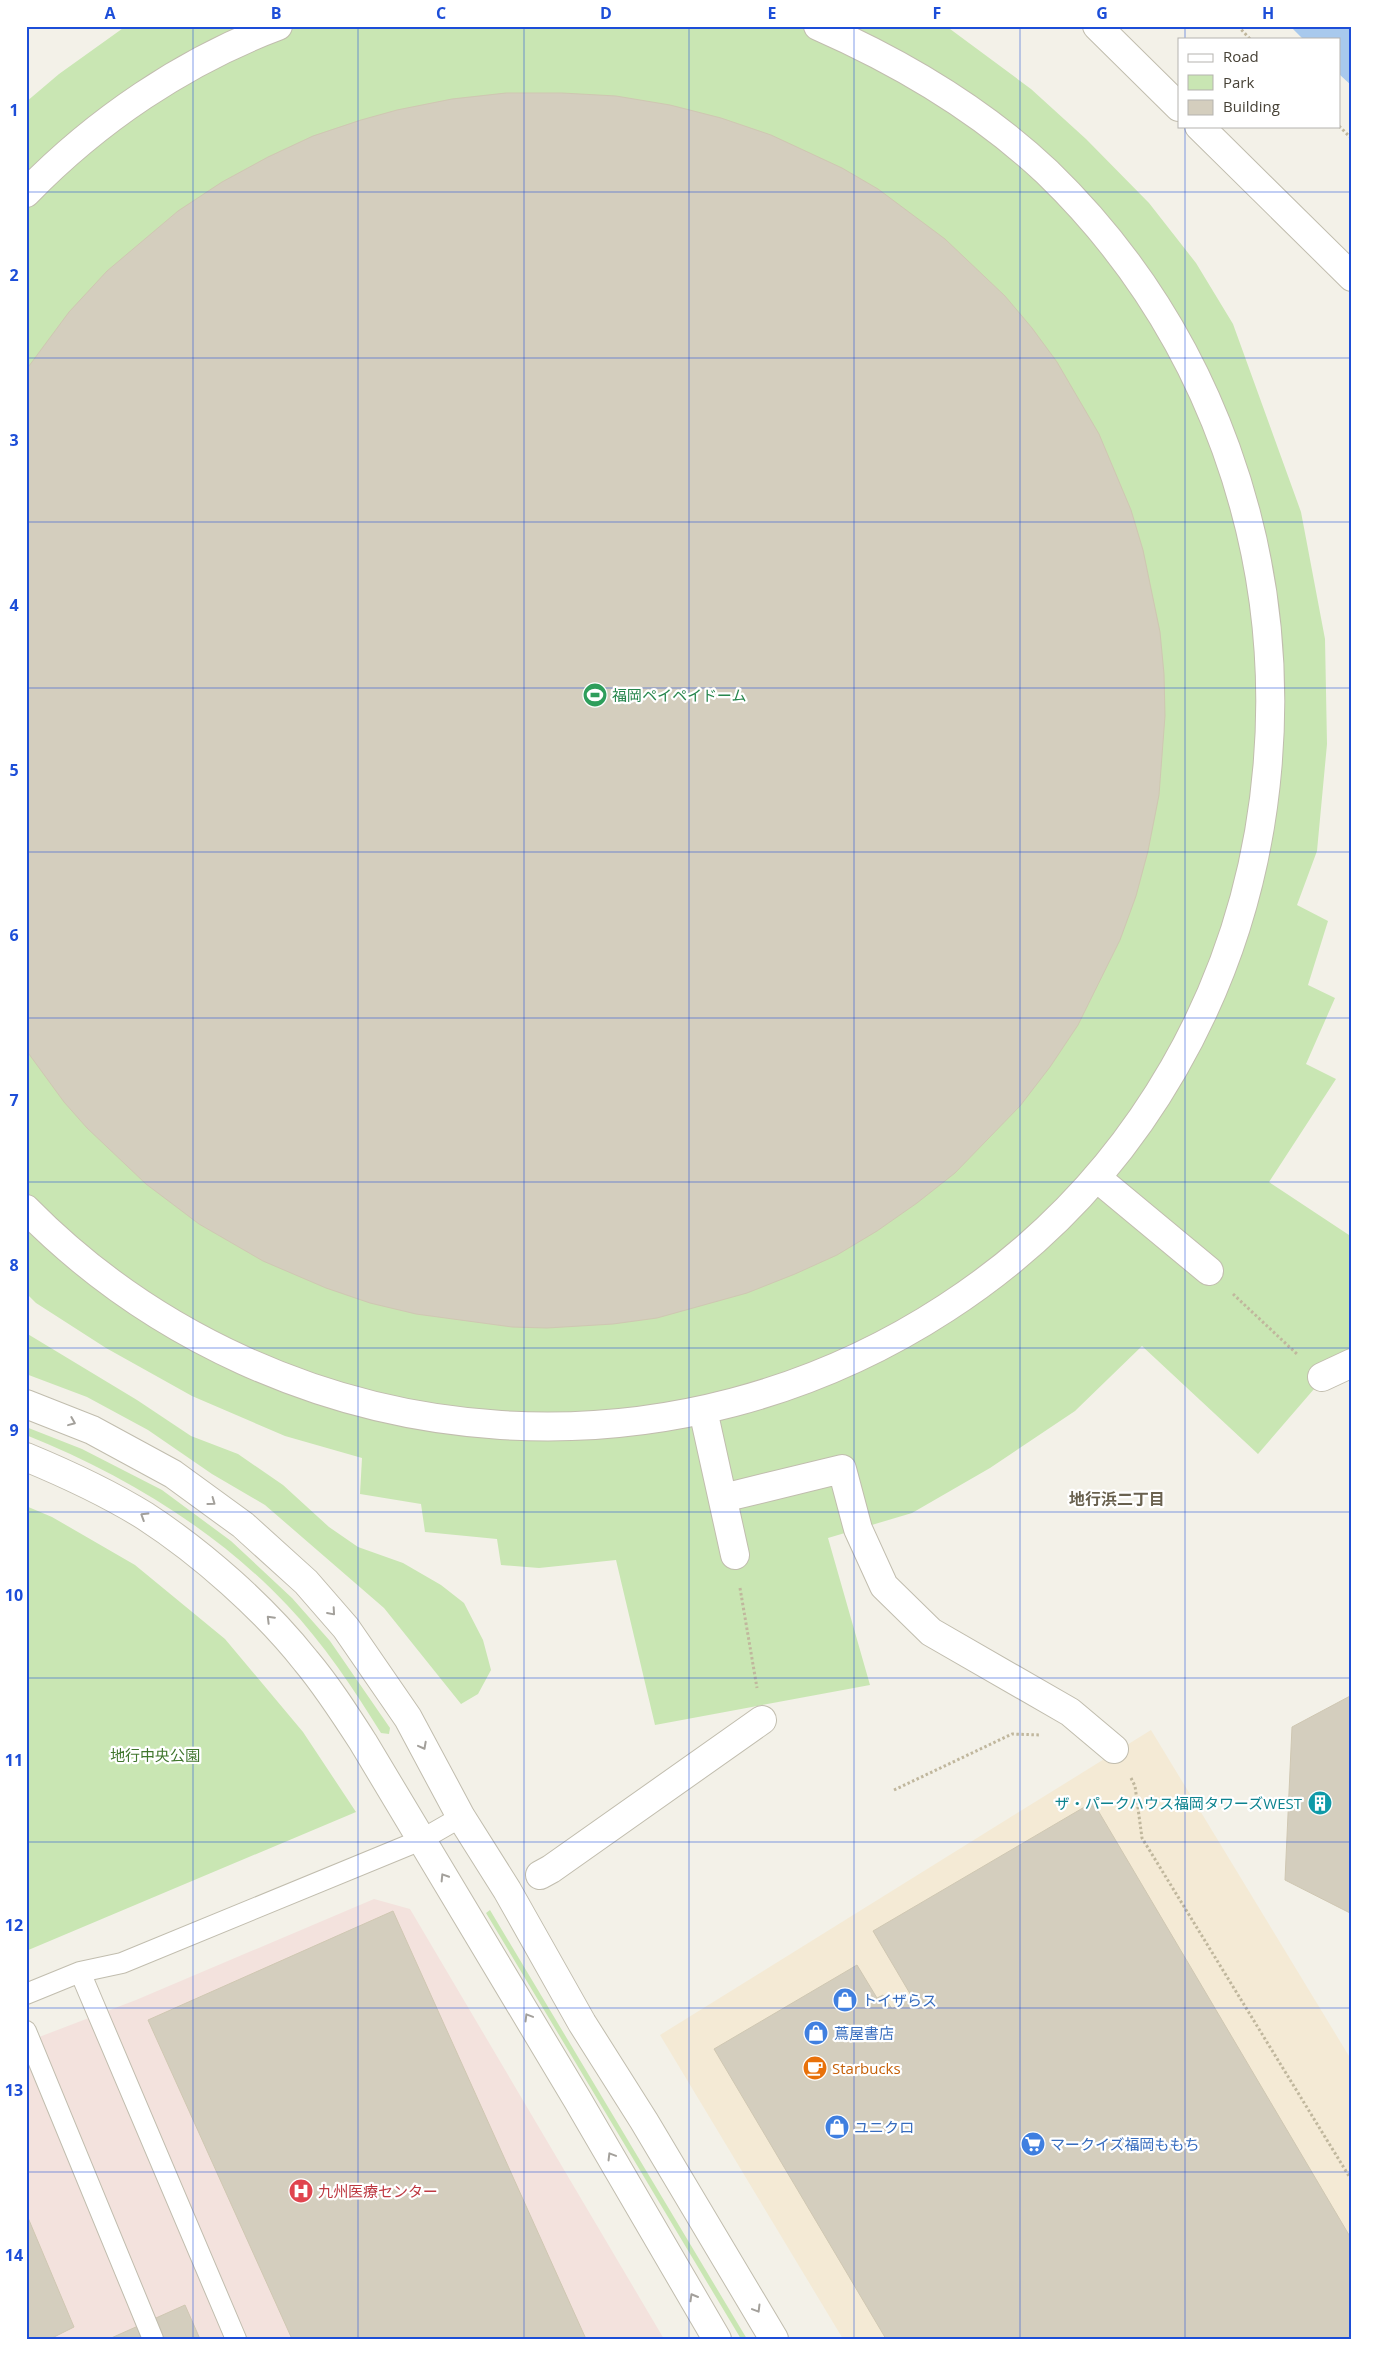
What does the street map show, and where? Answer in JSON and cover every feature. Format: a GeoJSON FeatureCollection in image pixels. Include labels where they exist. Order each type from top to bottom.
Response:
{"type":"FeatureCollection","features":[{"type":"Feature","properties":{"kind":"street"},"geometry":{"type":"LineString","coordinates":[[26,193],[83,141],[127,107],[174,77],[222,50],[278,26]]}},
{"type":"Feature","properties":{"kind":"street"},"geometry":{"type":"LineString","coordinates":[[26,1209],[92,1269],[140,1304],[190,1334],[297,1383],[353,1401],[411,1414],[450,1420],[528,1427],[587,1426],[646,1420],[704,1410],[760,1396],[815,1377],[868,1353],[919,1326],[968,1294],[1014,1259],[1057,1220],[1097,1178],[1132,1135],[1164,1090],[1192,1041],[1216,991],[1236,940],[1259,859],[1273,778],[1277,723],[1276,667],[1268,594],[1250,503],[1229,442],[1211,399],[1186,350],[1157,302],[1125,257],[1089,214],[1050,174],[1008,138],[964,105],[917,75],[868,48],[818,26]]}},
{"type":"Feature","properties":{"kind":"street"},"geometry":{"type":"LineString","coordinates":[[1097,26],[1178,106]]}},
{"type":"Feature","properties":{"kind":"street"},"geometry":{"type":"LineString","coordinates":[[1201,128],[1352,277]]}},
{"type":"Feature","properties":{"kind":"street"},"geometry":{"type":"LineString","coordinates":[[1097,1178],[1209,1271]]}},
{"type":"Feature","properties":{"kind":"street"},"geometry":{"type":"LineString","coordinates":[[1322,1377],[1352,1363]]}},
{"type":"Feature","properties":{"kind":"street"},"geometry":{"type":"LineString","coordinates":[[26,1404],[92,1430],[173,1474],[243,1525],[306,1582],[346,1628],[379,1673],[408,1718],[461,1817],[507,1890],[582,2023],[649,2129],[774,2339]]}},
{"type":"Feature","properties":{"kind":"street"},"geometry":{"type":"LineString","coordinates":[[704,1410],[735,1555]]}},
{"type":"Feature","properties":{"kind":"street"},"geometry":{"type":"LineString","coordinates":[[26,1457],[68,1474],[145,1516],[212,1566],[272,1621],[306,1660],[334,1697],[421,1840],[577,2099],[717,2339]]}},
{"type":"Feature","properties":{"kind":"street"},"geometry":{"type":"LineString","coordinates":[[723,1498],[842,1469],[858,1529],[884,1586],[931,1632],[997,1668],[1070,1712],[1114,1749]]}},
{"type":"Feature","properties":{"kind":"street"},"geometry":{"type":"LineString","coordinates":[[540,1875],[551,1870],[762,1720]]}},
{"type":"Feature","properties":{"kind":"lane"},"geometry":{"type":"LineString","coordinates":[[26,1994],[80,1972],[122,1964],[421,1840],[461,1817]]}},
{"type":"Feature","properties":{"kind":"lane"},"geometry":{"type":"LineString","coordinates":[[80,1972],[236,2339]]}},
{"type":"Feature","properties":{"kind":"lane"},"geometry":{"type":"LineString","coordinates":[[26,2031],[153,2339]]}},
{"type":"Feature","properties":{"kind":"path"},"geometry":{"type":"LineString","coordinates":[[1238,26],[1249,38]]}},
{"type":"Feature","properties":{"kind":"path"},"geometry":{"type":"LineString","coordinates":[[1340,127],[1352,139]]}},
{"type":"Feature","properties":{"kind":"path"},"geometry":{"type":"LineString","coordinates":[[1209,1271],[1322,1377]]}},
{"type":"Feature","properties":{"kind":"path"},"geometry":{"type":"LineString","coordinates":[[735,1555],[762,1720]]}},
{"type":"Feature","properties":{"kind":"path"},"geometry":{"type":"LineString","coordinates":[[894,1790],[1012,1734],[1045,1736]]}},
{"type":"Feature","properties":{"kind":"path"},"geometry":{"type":"LineString","coordinates":[[1114,1749],[1135,1786],[1142,1838],[1352,2182]]}},
{"type":"Feature","properties":{"kind":"shaded area","name":"マークイズ福岡ももち"},"geometry":{"type":"Polygon","coordinates":[[[1151,1730],[1352,2061],[1352,2339],[843,2339],[660,2035],[1151,1730]]]}},
{"type":"Feature","properties":{"kind":"shaded area","name":"九州医療センター"},"geometry":{"type":"Polygon","coordinates":[[[374,1899],[410,1909],[664,2339],[26,2339],[26,2042],[136,2000],[374,1899]]]}},
{"type":"Feature","properties":{"kind":"green space","name":"福岡ペイペイドーム"},"geometry":{"type":"Polygon","coordinates":[[[126,26],[946,26],[1031,89],[1086,139],[1149,203],[1196,263],[1233,324],[1301,512],[1325,639],[1327,744],[1317,851],[1297,905],[1328,921],[1308,985],[1335,998],[1306,1064],[1336,1079],[1269,1182],[1352,1237],[1352,1345],[1258,1454],[1142,1346],[1075,1411],[990,1468],[912,1513],[828,1538],[870,1685],[655,1725],[616,1560],[539,1568],[501,1565],[497,1539],[425,1532],[421,1504],[360,1494],[362,1458],[285,1436],[192,1396],[106,1348],[36,1303],[26,1293],[26,102],[59,74],[126,26]]]}},
{"type":"Feature","properties":{"kind":"green space"},"geometry":{"type":"Polygon","coordinates":[[[26,1333],[137,1400],[191,1436],[238,1454],[283,1485],[329,1527],[358,1547],[403,1563],[441,1585],[464,1603],[483,1640],[491,1670],[478,1694],[461,1704],[384,1608],[265,1505],[212,1474],[148,1430],[87,1397],[26,1374],[26,1333]]]}},
{"type":"Feature","properties":{"kind":"green space"},"geometry":{"type":"Polygon","coordinates":[[[26,1427],[82,1449],[162,1490],[231,1541],[292,1598],[330,1641],[390,1728],[389,1734],[381,1733],[360,1700],[313,1635],[259,1577],[198,1528],[166,1506],[98,1467],[26,1435],[26,1427]]]}},
{"type":"Feature","properties":{"kind":"green space","name":"地行中央公園"},"geometry":{"type":"Polygon","coordinates":[[[26,1506],[52,1517],[135,1565],[225,1639],[303,1732],[356,1812],[26,1951],[26,1506]]]}},
{"type":"Feature","properties":{"kind":"green space"},"geometry":{"type":"Polygon","coordinates":[[[490,1910],[747,2339],[741,2339],[486,1913],[490,1910]]]}},
{"type":"Feature","properties":{"kind":"water"},"geometry":{"type":"Polygon","coordinates":[[[1290,26],[1352,26],[1352,86],[1340,75],[1340,38],[1302,38],[1290,26]]]}},
{"type":"Feature","properties":{"kind":"building","name":"福岡ペイペイドーム"},"geometry":{"type":"Polygon","coordinates":[[[506,93],[562,93],[616,96],[670,105],[721,118],[771,135],[842,168],[878,189],[945,239],[1005,296],[1032,328],[1057,362],[1099,434],[1131,510],[1143,550],[1160,632],[1164,674],[1165,716],[1159,795],[1148,851],[1136,896],[1120,940],[1078,1025],[1050,1067],[1020,1106],[955,1173],[877,1231],[837,1255],[747,1293],[657,1318],[613,1324],[547,1328],[512,1327],[416,1314],[370,1303],[326,1288],[263,1261],[199,1224],[146,1184],[87,1128],[64,1102],[26,1050],[26,370],[69,312],[107,271],[178,211],[222,182],[268,157],[313,136],[361,120],[397,110],[452,99],[506,93]]]}},
{"type":"Feature","properties":{"kind":"building"},"geometry":{"type":"Polygon","coordinates":[[[1352,857],[1352,986],[1350,866],[1352,857]]]}},
{"type":"Feature","properties":{"kind":"building","name":"ザ・パークハウス福岡タワーズWEST"},"geometry":{"type":"Polygon","coordinates":[[[1352,1695],[1352,1914],[1285,1880],[1292,1727],[1352,1695]]]}},
{"type":"Feature","properties":{"kind":"building","name":"マークイズ福岡ももち"},"geometry":{"type":"Polygon","coordinates":[[[1093,1802],[1352,2240],[1352,2339],[886,2339],[714,2049],[857,1965],[877,1998],[883,1995],[892,2009],[912,1997],[873,1931],[1093,1802]]]}},
{"type":"Feature","properties":{"kind":"building"},"geometry":{"type":"Polygon","coordinates":[[[393,1911],[586,2339],[292,2339],[148,2020],[393,1911]]]}},
{"type":"Feature","properties":{"kind":"building"},"geometry":{"type":"Polygon","coordinates":[[[26,2213],[74,2327],[50,2339],[26,2339],[26,2213]]]}},
{"type":"Feature","properties":{"kind":"building"},"geometry":{"type":"Polygon","coordinates":[[[185,2305],[200,2339],[109,2339],[185,2305]]]}},
{"type":"Feature","properties":{"kind":"place","name":"福岡ペイペイドーム"},"geometry":{"type":"Point","coordinates":[595,695]}},
{"type":"Feature","properties":{"kind":"place","name":"ザ・パークハウス福岡タワーズWEST"},"geometry":{"type":"Point","coordinates":[1320,1803]}},
{"type":"Feature","properties":{"kind":"place","name":"トイザらス"},"geometry":{"type":"Point","coordinates":[845,2000]}},
{"type":"Feature","properties":{"kind":"place","name":"蔦屋書店"},"geometry":{"type":"Point","coordinates":[816,2033]}},
{"type":"Feature","properties":{"kind":"place","name":"Starbucks"},"geometry":{"type":"Point","coordinates":[815,2068]}},
{"type":"Feature","properties":{"kind":"place","name":"ユニクロ"},"geometry":{"type":"Point","coordinates":[837,2127]}},
{"type":"Feature","properties":{"kind":"place","name":"マークイズ福岡ももち"},"geometry":{"type":"Point","coordinates":[1033,2144]}},
{"type":"Feature","properties":{"kind":"place","name":"九州医療センター"},"geometry":{"type":"Point","coordinates":[301,2191]}},
{"type":"Feature","properties":{"kind":"district","name":"地行浜二丁目"},"geometry":{"type":"Point","coordinates":[1117,1499]}}]}
